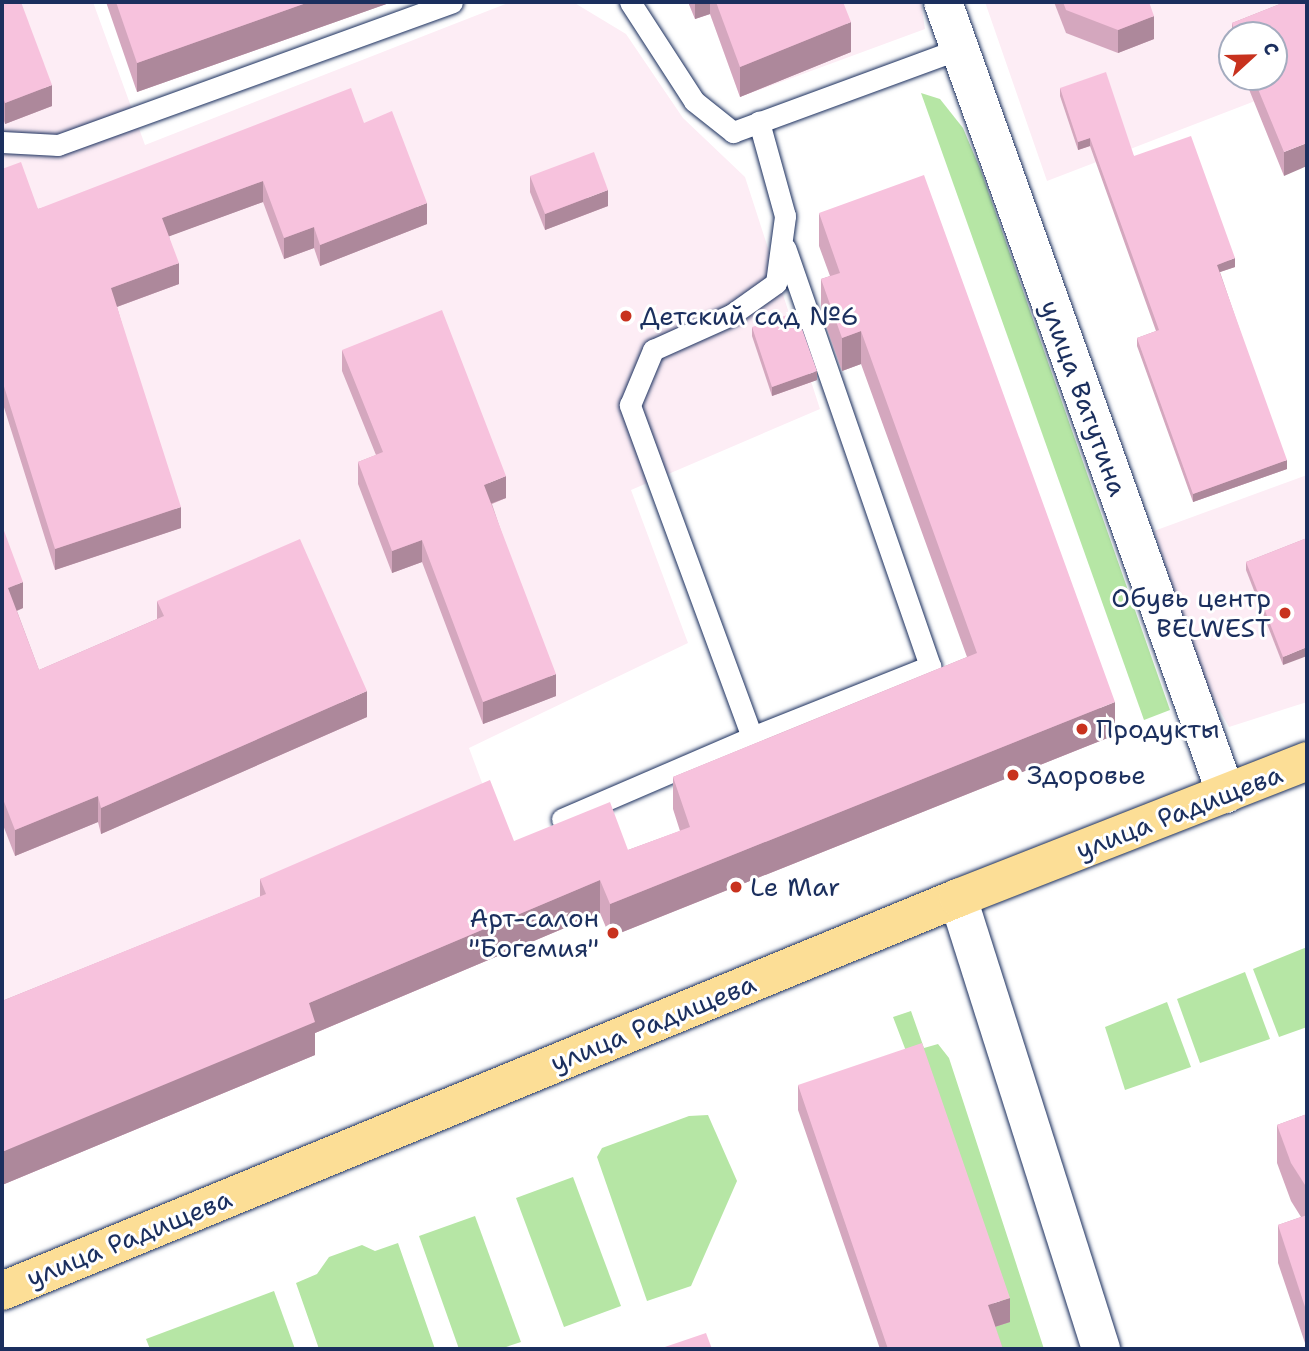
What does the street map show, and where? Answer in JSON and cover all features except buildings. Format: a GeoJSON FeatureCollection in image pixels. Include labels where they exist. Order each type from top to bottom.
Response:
{"type":"FeatureCollection","features":[{"type":"Feature","properties":{"kind":"main road","name":"улица Радищева"},"geometry":{"type":"LineString","coordinates":[[2,1291],[958,898],[1307,761]]}},
{"type":"Feature","properties":{"kind":"street","name":"улица Ватутина"},"geometry":{"type":"LineString","coordinates":[[943,2],[1226,794]]}},
{"type":"Feature","properties":{"kind":"street"},"geometry":{"type":"LineString","coordinates":[[958,898],[1101,1349]]}},
{"type":"Feature","properties":{"kind":"lane"},"geometry":{"type":"LineString","coordinates":[[2,142],[58,145],[452,2]]}},
{"type":"Feature","properties":{"kind":"lane"},"geometry":{"type":"LineString","coordinates":[[630,2],[694,101],[733,132],[959,49]]}},
{"type":"Feature","properties":{"kind":"lane"},"geometry":{"type":"LineString","coordinates":[[752,737],[630,405],[653,349],[731,315],[776,283],[785,248],[785,216],[759,122]]}},
{"type":"Feature","properties":{"kind":"lane"},"geometry":{"type":"LineString","coordinates":[[562,819],[752,737],[930,666],[785,248]]}},
{"type":"Feature","properties":{"kind":"shaded area"},"geometry":{"type":"Polygon","coordinates":[[[2,2],[93,2],[145,145],[508,3],[573,2],[626,34],[683,118],[745,177],[820,409],[631,490],[688,643],[469,748],[540,938],[311,1035],[315,1055],[2,1185],[2,2]]]}},
{"type":"Feature","properties":{"kind":"shaded area"},"geometry":{"type":"Polygon","coordinates":[[[688,2],[921,2],[925,29],[740,97],[710,14],[695,19],[688,2]]]}},
{"type":"Feature","properties":{"kind":"shaded area"},"geometry":{"type":"Polygon","coordinates":[[[985,2],[1289,2],[1307,81],[1288,88],[1288,21],[1218,21],[1218,91],[1281,91],[1047,181],[985,2]]]}},
{"type":"Feature","properties":{"kind":"shaded area"},"geometry":{"type":"Polygon","coordinates":[[[1307,475],[1307,702],[1229,727],[1205,684],[1154,531],[1307,475]]]}},
{"type":"Feature","properties":{"kind":"green space"},"geometry":{"type":"Polygon","coordinates":[[[921,93],[940,99],[963,128],[981,171],[1170,710],[1144,720],[921,93]]]}},
{"type":"Feature","properties":{"kind":"green space"},"geometry":{"type":"Polygon","coordinates":[[[1307,947],[1307,1027],[1279,1037],[1253,969],[1307,947]]]}},
{"type":"Feature","properties":{"kind":"green space"},"geometry":{"type":"Polygon","coordinates":[[[1245,972],[1270,1039],[1200,1063],[1177,999],[1245,972]]]}},
{"type":"Feature","properties":{"kind":"green space"},"geometry":{"type":"Polygon","coordinates":[[[1167,1002],[1191,1067],[1125,1090],[1105,1027],[1167,1002]]]}},
{"type":"Feature","properties":{"kind":"green space"},"geometry":{"type":"Polygon","coordinates":[[[911,1011],[924,1048],[938,1044],[949,1058],[1044,1349],[959,1349],[956,1340],[1009,1321],[893,1017],[911,1011]]]}},
{"type":"Feature","properties":{"kind":"green space"},"geometry":{"type":"Polygon","coordinates":[[[708,1115],[737,1181],[691,1286],[647,1301],[597,1157],[602,1148],[689,1116],[708,1115]]]}},
{"type":"Feature","properties":{"kind":"green space"},"geometry":{"type":"Polygon","coordinates":[[[573,1177],[621,1306],[564,1327],[516,1198],[573,1177]]]}},
{"type":"Feature","properties":{"kind":"green space"},"geometry":{"type":"Polygon","coordinates":[[[475,1216],[521,1342],[500,1349],[459,1349],[419,1236],[475,1216]]]}},
{"type":"Feature","properties":{"kind":"green space"},"geometry":{"type":"Polygon","coordinates":[[[398,1243],[435,1349],[319,1349],[296,1283],[317,1274],[329,1257],[362,1245],[375,1251],[398,1243]]]}},
{"type":"Feature","properties":{"kind":"green space"},"geometry":{"type":"Polygon","coordinates":[[[274,1291],[295,1349],[150,1349],[146,1339],[274,1291]]]}},
{"type":"Feature","properties":{"kind":"place","name":"Детский сад №6"},"geometry":{"type":"Point","coordinates":[626,316]}},
{"type":"Feature","properties":{"kind":"place","name":"Обувь центр BELWEST"},"geometry":{"type":"Point","coordinates":[1285,613]}},
{"type":"Feature","properties":{"kind":"place","name":"Продукты"},"geometry":{"type":"Point","coordinates":[1082,729]}},
{"type":"Feature","properties":{"kind":"place","name":"Здоровье"},"geometry":{"type":"Point","coordinates":[1013,775]}},
{"type":"Feature","properties":{"kind":"place","name":"Le Mar"},"geometry":{"type":"Point","coordinates":[736,887]}},
{"type":"Feature","properties":{"kind":"place","name":"Арт-салон \"Богемия\""},"geometry":{"type":"Point","coordinates":[613,933]}}]}
